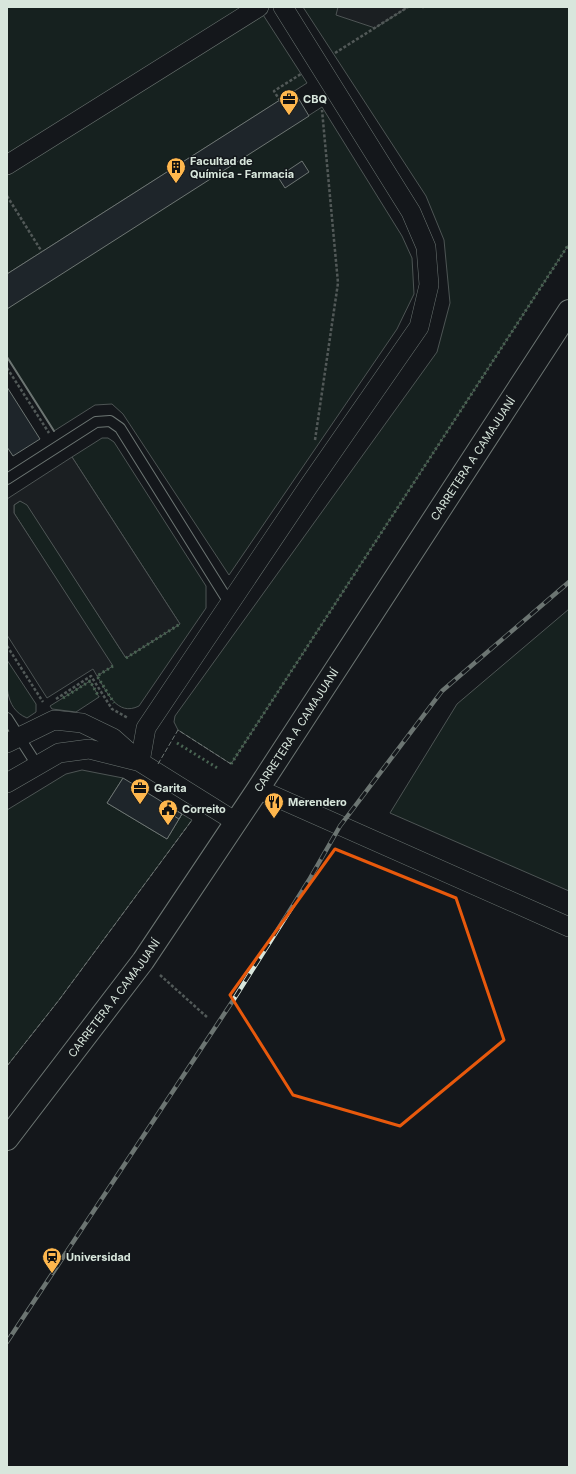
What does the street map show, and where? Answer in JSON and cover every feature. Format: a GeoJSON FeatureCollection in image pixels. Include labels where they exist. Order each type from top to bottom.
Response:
{"type":"FeatureCollection","features":[{"type":"Feature","properties":{"kind":"main road","name":"CARRETERA A CAMAJUANÍ"},"geometry":{"type":"LineString","coordinates":[[7,1139],[143,961],[258,789],[569,311]]}},
{"type":"Feature","properties":{"kind":"street"},"geometry":{"type":"LineString","coordinates":[[7,165],[259,7]]}},
{"type":"Feature","properties":{"kind":"street"},"geometry":{"type":"LineString","coordinates":[[140,762],[146,728],[308,487],[419,327],[429,284],[426,247],[411,212],[283,7]]}},
{"type":"Feature","properties":{"kind":"street"},"geometry":{"type":"LineString","coordinates":[[13,740],[50,713],[82,723],[112,738],[140,762],[236,822]]}},
{"type":"Feature","properties":{"kind":"street"},"geometry":{"type":"LineString","coordinates":[[7,783],[58,753],[88,749],[140,762]]}},
{"type":"Feature","properties":{"kind":"street"},"geometry":{"type":"LineString","coordinates":[[258,789],[569,927]]}},
{"type":"Feature","properties":{"kind":"lane"},"geometry":{"type":"LineString","coordinates":[[7,479],[96,422],[110,421],[120,428],[230,604]]}},
{"type":"Feature","properties":{"kind":"lane"},"geometry":{"type":"LineString","coordinates":[[7,718],[13,740],[37,765]]}},
{"type":"Feature","properties":{"kind":"path"},"geometry":{"type":"LineString","coordinates":[[314,448],[338,283],[322,103]]}},
{"type":"Feature","properties":{"kind":"path"},"geometry":{"type":"LineString","coordinates":[[7,196],[42,252]]}},
{"type":"Feature","properties":{"kind":"path"},"geometry":{"type":"LineString","coordinates":[[7,368],[58,447]]}},
{"type":"Feature","properties":{"kind":"path"},"geometry":{"type":"LineString","coordinates":[[7,646],[50,713],[91,676],[112,709],[146,728]]}},
{"type":"Feature","properties":{"kind":"path"},"geometry":{"type":"LineString","coordinates":[[143,961],[208,1018]]}},
{"type":"Feature","properties":{"kind":"highlighted area"},"geometry":{"type":"Polygon","coordinates":[[[335,849],[456,898],[504,1040],[400,1126],[293,1095],[230,995],[335,849]]]}},
{"type":"Feature","properties":{"kind":"green space"},"geometry":{"type":"Polygon","coordinates":[[[7,7],[258,7],[307,83],[7,274],[7,7]]]}},
{"type":"Feature","properties":{"kind":"green space"},"geometry":{"type":"Polygon","coordinates":[[[303,7],[569,7],[569,244],[231,764],[178,730],[174,722],[175,716],[437,352],[450,303],[444,240],[426,196],[303,7]]]}},
{"type":"Feature","properties":{"kind":"green space"},"geometry":{"type":"Polygon","coordinates":[[[322,107],[402,236],[412,258],[414,294],[397,329],[229,575],[123,414],[112,404],[95,405],[54,431],[7,357],[7,308],[322,107]]]}},
{"type":"Feature","properties":{"kind":"green space"},"geometry":{"type":"Polygon","coordinates":[[[102,438],[108,438],[114,442],[206,586],[206,608],[139,706],[131,709],[119,706],[109,695],[97,676],[112,666],[14,513],[14,505],[20,501],[27,504],[126,658],[180,624],[72,457],[102,438]]]}},
{"type":"Feature","properties":{"kind":"green space"},"geometry":{"type":"Polygon","coordinates":[[[569,609],[569,891],[390,813],[457,704],[569,609]]]}},
{"type":"Feature","properties":{"kind":"green space"},"geometry":{"type":"Polygon","coordinates":[[[7,660],[36,704],[36,712],[27,718],[14,708],[10,701],[7,685],[7,660]]]}},
{"type":"Feature","properties":{"kind":"green space"},"geometry":{"type":"Polygon","coordinates":[[[90,681],[99,697],[76,712],[52,709],[50,706],[90,681]]]}},
{"type":"Feature","properties":{"kind":"green space"},"geometry":{"type":"Polygon","coordinates":[[[82,770],[123,778],[107,803],[167,839],[182,814],[192,820],[59,1000],[7,1066],[7,810],[66,774],[82,770]]]}},
{"type":"Feature","properties":{"kind":"shaded area"},"geometry":{"type":"Polygon","coordinates":[[[338,7],[408,7],[375,28],[336,15],[338,7]]]}},
{"type":"Feature","properties":{"kind":"shaded area"},"geometry":{"type":"Polygon","coordinates":[[[72,457],[180,624],[126,658],[27,505],[20,501],[14,505],[14,513],[113,666],[97,676],[93,669],[47,698],[7,635],[7,499],[72,457]]]}},
{"type":"Feature","properties":{"kind":"building","name":"Facultad de Química - Farmacia"},"geometry":{"type":"Polygon","coordinates":[[[294,91],[309,116],[7,309],[7,274],[294,91]]]}},
{"type":"Feature","properties":{"kind":"building"},"geometry":{"type":"Polygon","coordinates":[[[302,161],[309,172],[285,188],[278,177],[302,161]]]}},
{"type":"Feature","properties":{"kind":"building"},"geometry":{"type":"Polygon","coordinates":[[[7,387],[40,439],[13,456],[7,447],[7,387]]]}},
{"type":"Feature","properties":{"kind":"building"},"geometry":{"type":"Polygon","coordinates":[[[123,778],[182,814],[167,839],[107,803],[123,778]]]}},
{"type":"Feature","properties":{"kind":"building"},"geometry":{"type":"Polygon","coordinates":[[[172,808],[182,814],[179,819],[169,813],[172,808]]]}},
{"type":"Feature","properties":{"kind":"railway"},"geometry":{"type":"LineString","coordinates":[[7,1342],[234,999],[309,880],[340,826],[442,691],[569,582]]}},
{"type":"Feature","properties":{"kind":"hedge"},"geometry":{"type":"LineString","coordinates":[[231,764],[569,244]]}},
{"type":"Feature","properties":{"kind":"hedge"},"geometry":{"type":"LineString","coordinates":[[126,658],[180,624]]}},
{"type":"Feature","properties":{"kind":"hedge"},"geometry":{"type":"LineString","coordinates":[[113,666],[97,676],[114,703]]}},
{"type":"Feature","properties":{"kind":"hedge"},"geometry":{"type":"LineString","coordinates":[[63,698],[90,681],[99,697]]}},
{"type":"Feature","properties":{"kind":"hedge"},"geometry":{"type":"LineString","coordinates":[[177,743],[219,769]]}},
{"type":"Feature","properties":{"kind":"fence"},"geometry":{"type":"LineString","coordinates":[[158,764],[178,730],[231,764]]}},
{"type":"Feature","properties":{"kind":"fence"},"geometry":{"type":"LineString","coordinates":[[7,1066],[59,1000],[192,820]]}},
{"type":"Feature","properties":{"kind":"wall"},"geometry":{"type":"LineString","coordinates":[[7,357],[54,431]]}},
{"type":"Feature","properties":{"kind":"place","name":"CBQ"},"geometry":{"type":"Point","coordinates":[289,116]}},
{"type":"Feature","properties":{"kind":"place","name":"Facultad de Química - Farmacia"},"geometry":{"type":"Point","coordinates":[176,184]}},
{"type":"Feature","properties":{"kind":"place","name":"Garita"},"geometry":{"type":"Point","coordinates":[140,805]}},
{"type":"Feature","properties":{"kind":"place","name":"Merendero"},"geometry":{"type":"Point","coordinates":[274,819]}},
{"type":"Feature","properties":{"kind":"place","name":"Correito"},"geometry":{"type":"Point","coordinates":[168,826]}},
{"type":"Feature","properties":{"kind":"place","name":"Universidad"},"geometry":{"type":"Point","coordinates":[52,1274]}}]}
